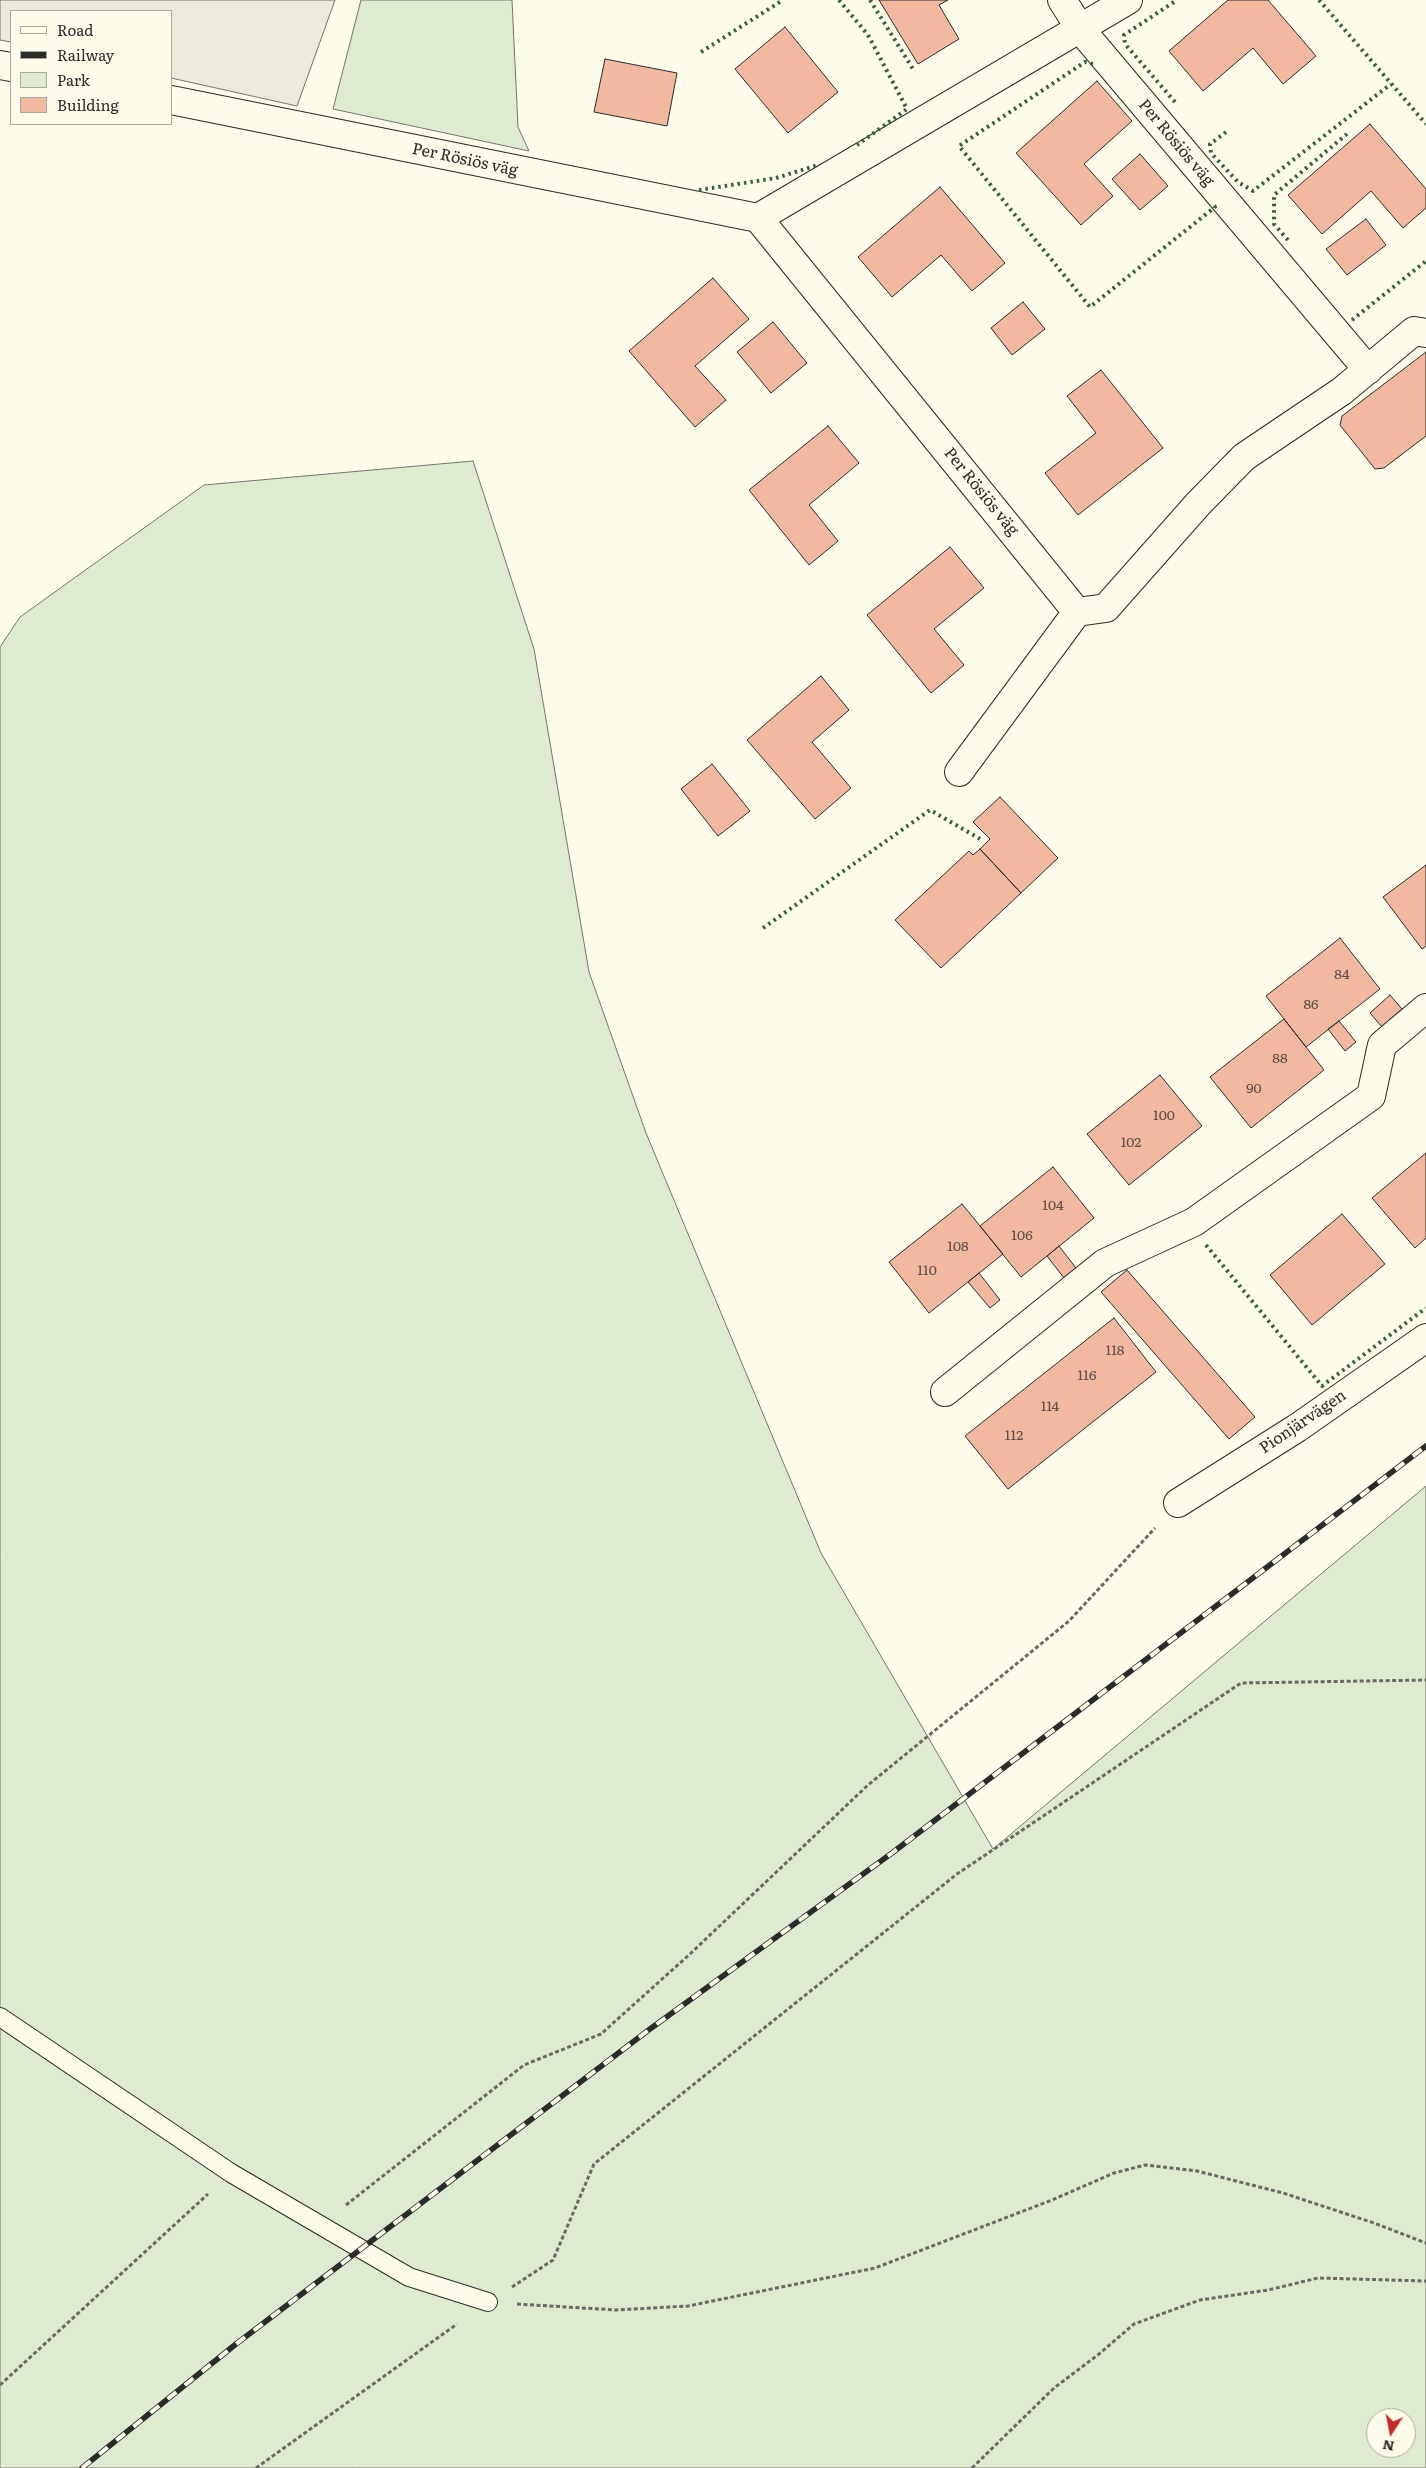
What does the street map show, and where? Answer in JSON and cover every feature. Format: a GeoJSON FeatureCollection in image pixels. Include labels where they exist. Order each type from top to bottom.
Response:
{"type":"FeatureCollection","features":[{"type":"Feature","properties":{"kind":"street","name":"Per Rösiös väg"},"geometry":{"type":"LineString","coordinates":[[1062,0],[1081,30],[1368,370]]}},
{"type":"Feature","properties":{"kind":"street"},"geometry":{"type":"LineString","coordinates":[[758,218],[1081,30],[1128,0]]}},
{"type":"Feature","properties":{"kind":"street","name":"Per Rösiös väg"},"geometry":{"type":"LineString","coordinates":[[172,100],[758,218],[1078,612]]}},
{"type":"Feature","properties":{"kind":"street"},"geometry":{"type":"LineString","coordinates":[[959,772],[1078,612],[1106,608],[1198,504],[1244,457],[1368,370],[1414,332],[1426,332]]}},
{"type":"Feature","properties":{"kind":"street"},"geometry":{"type":"LineString","coordinates":[[945,1392],[1105,1263],[1194,1222],[1371,1096],[1382,1044],[1426,1008]]}},
{"type":"Feature","properties":{"kind":"street","name":"Pionjärvägen"},"geometry":{"type":"LineString","coordinates":[[1178,1503],[1297,1428],[1426,1338]]}},
{"type":"Feature","properties":{"kind":"lane"},"geometry":{"type":"LineString","coordinates":[[0,2017],[231,2173],[408,2277],[488,2302]]}},
{"type":"Feature","properties":{"kind":"path"},"geometry":{"type":"LineString","coordinates":[[320,2225],[524,2065],[601,2034],[690,1954],[868,1785],[1069,1621],[1178,1503]]}},
{"type":"Feature","properties":{"kind":"path"},"geometry":{"type":"LineString","coordinates":[[256,2468],[488,2302],[553,2260],[594,2164],[957,1874],[1241,1683],[1426,1680]]}},
{"type":"Feature","properties":{"kind":"path"},"geometry":{"type":"LineString","coordinates":[[488,2302],[616,2310],[688,2306],[875,2268],[1052,2200],[1114,2173],[1145,2165],[1197,2171],[1283,2193],[1374,2223],[1426,2243]]}},
{"type":"Feature","properties":{"kind":"path"},"geometry":{"type":"LineString","coordinates":[[0,2385],[231,2173]]}},
{"type":"Feature","properties":{"kind":"path"},"geometry":{"type":"LineString","coordinates":[[972,2468],[1054,2388],[1099,2354],[1134,2324],[1200,2300],[1268,2290],[1318,2278],[1426,2281]]}},
{"type":"Feature","properties":{"kind":"green space"},"geometry":{"type":"Polygon","coordinates":[[[361,0],[512,0],[518,127],[529,151],[333,109],[361,0]]]}},
{"type":"Feature","properties":{"kind":"green space"},"geometry":{"type":"Polygon","coordinates":[[[473,461],[534,649],[589,972],[646,1133],[821,1553],[993,1849],[1426,1486],[1426,2468],[0,2468],[0,647],[20,617],[204,485],[473,461]]]}},
{"type":"Feature","properties":{"kind":"shaded area"},"geometry":{"type":"Polygon","coordinates":[[[0,0],[335,0],[297,106],[172,78],[172,10],[10,10],[10,42],[0,40],[0,0]]]}},
{"type":"Feature","properties":{"kind":"building"},"geometry":{"type":"Polygon","coordinates":[[[879,0],[948,0],[939,5],[959,39],[918,64],[879,0]]]}},
{"type":"Feature","properties":{"kind":"building"},"geometry":{"type":"Polygon","coordinates":[[[1228,0],[1268,0],[1316,56],[1283,84],[1253,48],[1203,91],[1169,51],[1228,0]]]}},
{"type":"Feature","properties":{"kind":"building"},"geometry":{"type":"Polygon","coordinates":[[[785,27],[838,92],[788,133],[735,69],[785,27]]]}},
{"type":"Feature","properties":{"kind":"building"},"geometry":{"type":"Polygon","coordinates":[[[605,59],[677,73],[667,126],[594,112],[605,59]]]}},
{"type":"Feature","properties":{"kind":"building"},"geometry":{"type":"Polygon","coordinates":[[[1097,81],[1132,121],[1084,164],[1113,196],[1081,225],[1016,153],[1097,81]]]}},
{"type":"Feature","properties":{"kind":"building"},"geometry":{"type":"Polygon","coordinates":[[[1370,124],[1426,189],[1426,208],[1403,228],[1371,191],[1322,234],[1288,195],[1370,124]]]}},
{"type":"Feature","properties":{"kind":"building"},"geometry":{"type":"Polygon","coordinates":[[[1140,154],[1168,186],[1140,210],[1112,179],[1140,154]]]}},
{"type":"Feature","properties":{"kind":"building"},"geometry":{"type":"Polygon","coordinates":[[[940,187],[1005,263],[972,291],[941,255],[892,297],[858,257],[940,187]]]}},
{"type":"Feature","properties":{"kind":"building"},"geometry":{"type":"Polygon","coordinates":[[[1366,219],[1386,245],[1347,275],[1326,249],[1366,219]]]}},
{"type":"Feature","properties":{"kind":"building"},"geometry":{"type":"Polygon","coordinates":[[[713,278],[749,319],[695,366],[726,400],[695,427],[629,351],[713,278]]]}},
{"type":"Feature","properties":{"kind":"building"},"geometry":{"type":"Polygon","coordinates":[[[1023,302],[1045,329],[1012,355],[991,328],[1023,302]]]}},
{"type":"Feature","properties":{"kind":"building"},"geometry":{"type":"Polygon","coordinates":[[[773,322],[807,363],[771,393],[737,352],[773,322]]]}},
{"type":"Feature","properties":{"kind":"building"},"geometry":{"type":"Polygon","coordinates":[[[1426,352],[1426,436],[1384,468],[1375,469],[1340,425],[1342,416],[1426,352]]]}},
{"type":"Feature","properties":{"kind":"building"},"geometry":{"type":"Polygon","coordinates":[[[1101,370],[1163,448],[1078,515],[1045,473],[1096,433],[1067,396],[1101,370]]]}},
{"type":"Feature","properties":{"kind":"building"},"geometry":{"type":"Polygon","coordinates":[[[828,426],[859,463],[809,505],[838,541],[809,565],[749,490],[828,426]]]}},
{"type":"Feature","properties":{"kind":"building"},"geometry":{"type":"Polygon","coordinates":[[[950,547],[984,588],[934,629],[964,665],[931,693],[867,615],[950,547]]]}},
{"type":"Feature","properties":{"kind":"building"},"geometry":{"type":"Polygon","coordinates":[[[821,676],[849,710],[812,742],[851,788],[815,819],[747,740],[821,676]]]}},
{"type":"Feature","properties":{"kind":"building"},"geometry":{"type":"Polygon","coordinates":[[[712,764],[750,811],[718,836],[681,789],[712,764]]]}},
{"type":"Feature","properties":{"kind":"building"},"geometry":{"type":"Polygon","coordinates":[[[1000,797],[1058,858],[1021,893],[980,849],[990,839],[973,822],[1000,797]]]}},
{"type":"Feature","properties":{"kind":"building"},"geometry":{"type":"Polygon","coordinates":[[[980,849],[1021,893],[941,968],[895,920],[969,851],[973,855],[980,849]]]}},
{"type":"Feature","properties":{"kind":"building"},"geometry":{"type":"Polygon","coordinates":[[[1426,865],[1426,946],[1422,949],[1383,897],[1426,865]]]}},
{"type":"Feature","properties":{"kind":"building"},"geometry":{"type":"Polygon","coordinates":[[[1340,938],[1380,989],[1306,1047],[1266,996],[1340,938]]]}},
{"type":"Feature","properties":{"kind":"building"},"geometry":{"type":"Polygon","coordinates":[[[1390,995],[1402,1009],[1382,1027],[1370,1013],[1390,995]]]}},
{"type":"Feature","properties":{"kind":"building"},"geometry":{"type":"Polygon","coordinates":[[[1284,1019],[1324,1070],[1251,1128],[1210,1077],[1284,1019]]]}},
{"type":"Feature","properties":{"kind":"building"},"geometry":{"type":"Polygon","coordinates":[[[1339,1021],[1356,1042],[1345,1051],[1328,1029],[1339,1021]]]}},
{"type":"Feature","properties":{"kind":"building"},"geometry":{"type":"Polygon","coordinates":[[[1160,1075],[1202,1126],[1129,1185],[1087,1134],[1160,1075]]]}},
{"type":"Feature","properties":{"kind":"building"},"geometry":{"type":"Polygon","coordinates":[[[1426,1153],[1426,1238],[1415,1248],[1372,1198],[1426,1153]]]}},
{"type":"Feature","properties":{"kind":"building"},"geometry":{"type":"Polygon","coordinates":[[[1053,1167],[1094,1218],[1021,1277],[980,1226],[1053,1167]]]}},
{"type":"Feature","properties":{"kind":"building"},"geometry":{"type":"Polygon","coordinates":[[[962,1204],[1003,1254],[929,1313],[889,1262],[962,1204]]]}},
{"type":"Feature","properties":{"kind":"building"},"geometry":{"type":"Polygon","coordinates":[[[1342,1214],[1385,1264],[1312,1325],[1270,1275],[1342,1214]]]}},
{"type":"Feature","properties":{"kind":"building"},"geometry":{"type":"Polygon","coordinates":[[[1059,1246],[1076,1268],[1064,1278],[1047,1256],[1059,1246]]]}},
{"type":"Feature","properties":{"kind":"building"},"geometry":{"type":"Polygon","coordinates":[[[1127,1270],[1255,1417],[1229,1439],[1101,1292],[1127,1270]]]}},
{"type":"Feature","properties":{"kind":"building"},"geometry":{"type":"Polygon","coordinates":[[[979,1273],[1000,1300],[990,1308],[968,1282],[979,1273]]]}},
{"type":"Feature","properties":{"kind":"building"},"geometry":{"type":"Polygon","coordinates":[[[1114,1318],[1156,1372],[1008,1489],[965,1436],[1114,1318]]]}},
{"type":"Feature","properties":{"kind":"railway"},"geometry":{"type":"LineString","coordinates":[[82,2468],[236,2344],[650,2029],[892,1853],[1426,1446]]}},
{"type":"Feature","properties":{"kind":"hedge"},"geometry":{"type":"LineString","coordinates":[[701,52],[783,0]]}},
{"type":"Feature","properties":{"kind":"hedge"},"geometry":{"type":"LineString","coordinates":[[839,0],[868,35],[907,109],[857,145]]}},
{"type":"Feature","properties":{"kind":"hedge"},"geometry":{"type":"LineString","coordinates":[[870,0],[913,69]]}},
{"type":"Feature","properties":{"kind":"hedge"},"geometry":{"type":"LineString","coordinates":[[1175,102],[1125,44],[1124,35],[1177,0]]}},
{"type":"Feature","properties":{"kind":"hedge"},"geometry":{"type":"LineString","coordinates":[[1319,0],[1426,124]]}},
{"type":"Feature","properties":{"kind":"hedge"},"geometry":{"type":"LineString","coordinates":[[1093,64],[1085,62],[959,146],[1090,307],[1214,206]]}},
{"type":"Feature","properties":{"kind":"hedge"},"geometry":{"type":"LineString","coordinates":[[1226,132],[1210,144],[1211,153],[1238,182],[1253,191],[1391,84]]}},
{"type":"Feature","properties":{"kind":"hedge"},"geometry":{"type":"LineString","coordinates":[[1288,240],[1274,224],[1274,195],[1347,134]]}},
{"type":"Feature","properties":{"kind":"hedge"},"geometry":{"type":"LineString","coordinates":[[699,190],[776,178],[818,165]]}},
{"type":"Feature","properties":{"kind":"hedge"},"geometry":{"type":"LineString","coordinates":[[1352,320],[1426,261]]}},
{"type":"Feature","properties":{"kind":"hedge"},"geometry":{"type":"LineString","coordinates":[[763,928],[930,810],[980,839]]}},
{"type":"Feature","properties":{"kind":"hedge"},"geometry":{"type":"LineString","coordinates":[[1206,1245],[1322,1386],[1426,1308]]}}]}
